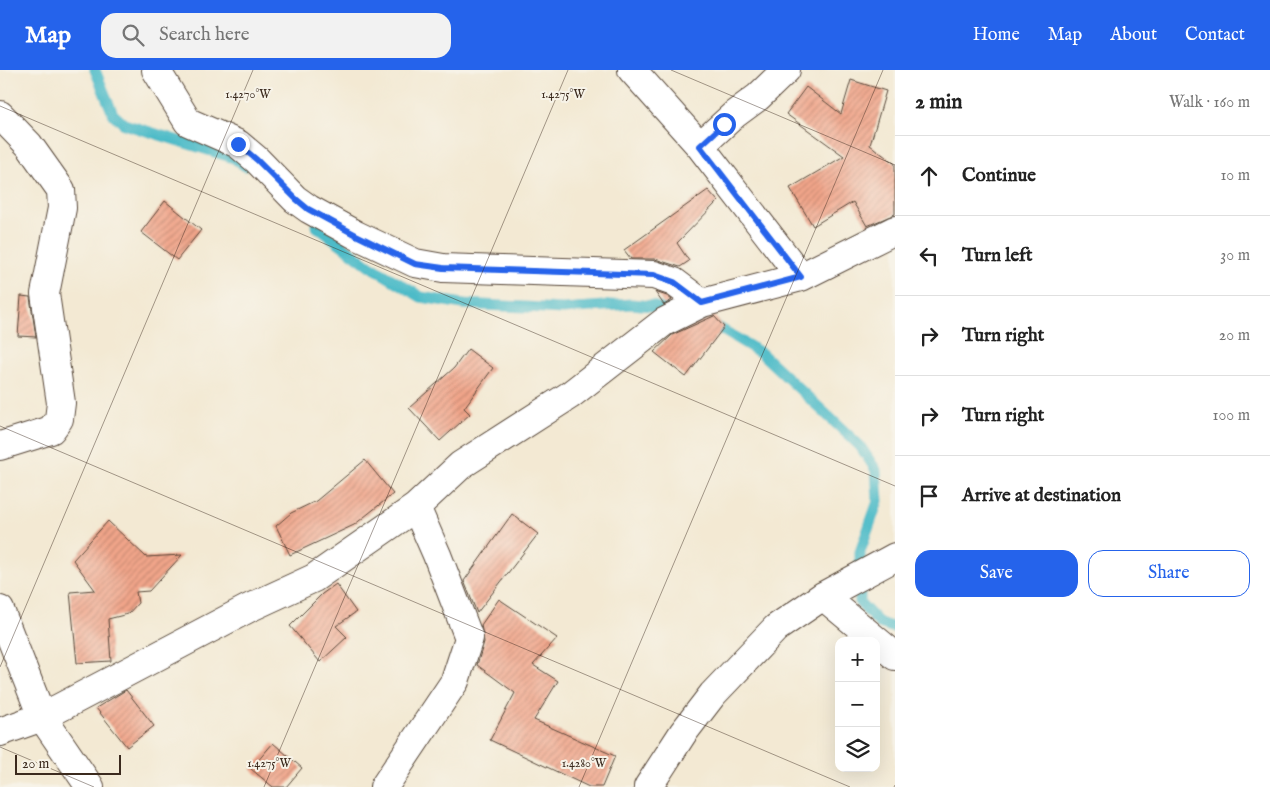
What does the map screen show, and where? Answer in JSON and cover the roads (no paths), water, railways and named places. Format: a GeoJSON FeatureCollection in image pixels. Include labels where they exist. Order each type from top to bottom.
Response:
{"type":"FeatureCollection","features":[{"type":"Feature","properties":{"kind":"street"},"geometry":{"type":"LineString","coordinates":[[156,70],[188,122],[238,144],[308,209],[415,264],[443,268],[654,275],[674,282],[702,303]]}},
{"type":"Feature","properties":{"kind":"street"},"geometry":{"type":"LineString","coordinates":[[632,70],[700,146],[801,277]]}},
{"type":"Feature","properties":{"kind":"street"},"geometry":{"type":"LineString","coordinates":[[700,146],[735,114],[758,97],[786,70]]}},
{"type":"Feature","properties":{"kind":"street"},"geometry":{"type":"LineString","coordinates":[[0,115],[29,145],[61,190],[62,208],[56,230],[45,294],[61,403],[59,419],[51,430],[0,446]]}},
{"type":"Feature","properties":{"kind":"street"},"geometry":{"type":"LineString","coordinates":[[0,732],[42,717],[249,608],[314,578],[416,507],[461,465],[570,395],[664,322],[702,303],[801,277],[895,230]]}},
{"type":"Feature","properties":{"kind":"street"},"geometry":{"type":"LineString","coordinates":[[384,787],[455,681],[470,638],[438,555],[416,507]]}},
{"type":"Feature","properties":{"kind":"street"},"geometry":{"type":"LineString","coordinates":[[648,787],[683,733],[713,694],[776,628],[823,596],[895,557]]}},
{"type":"Feature","properties":{"kind":"street"},"geometry":{"type":"LineString","coordinates":[[823,596],[895,656]]}},
{"type":"Feature","properties":{"kind":"street"},"geometry":{"type":"LineString","coordinates":[[0,610],[42,717],[90,787]]}},
{"type":"Feature","properties":{"kind":"waterway"},"geometry":{"type":"LineString","coordinates":[[95,70],[113,114],[124,124],[234,158],[245,166]]}},
{"type":"Feature","properties":{"kind":"waterway"},"geometry":{"type":"LineString","coordinates":[[316,226],[370,266],[421,297],[463,304],[563,309],[631,304],[652,306],[716,326],[761,353],[860,446],[876,470],[878,501],[860,552],[860,603],[879,623],[895,628]]}}]}
